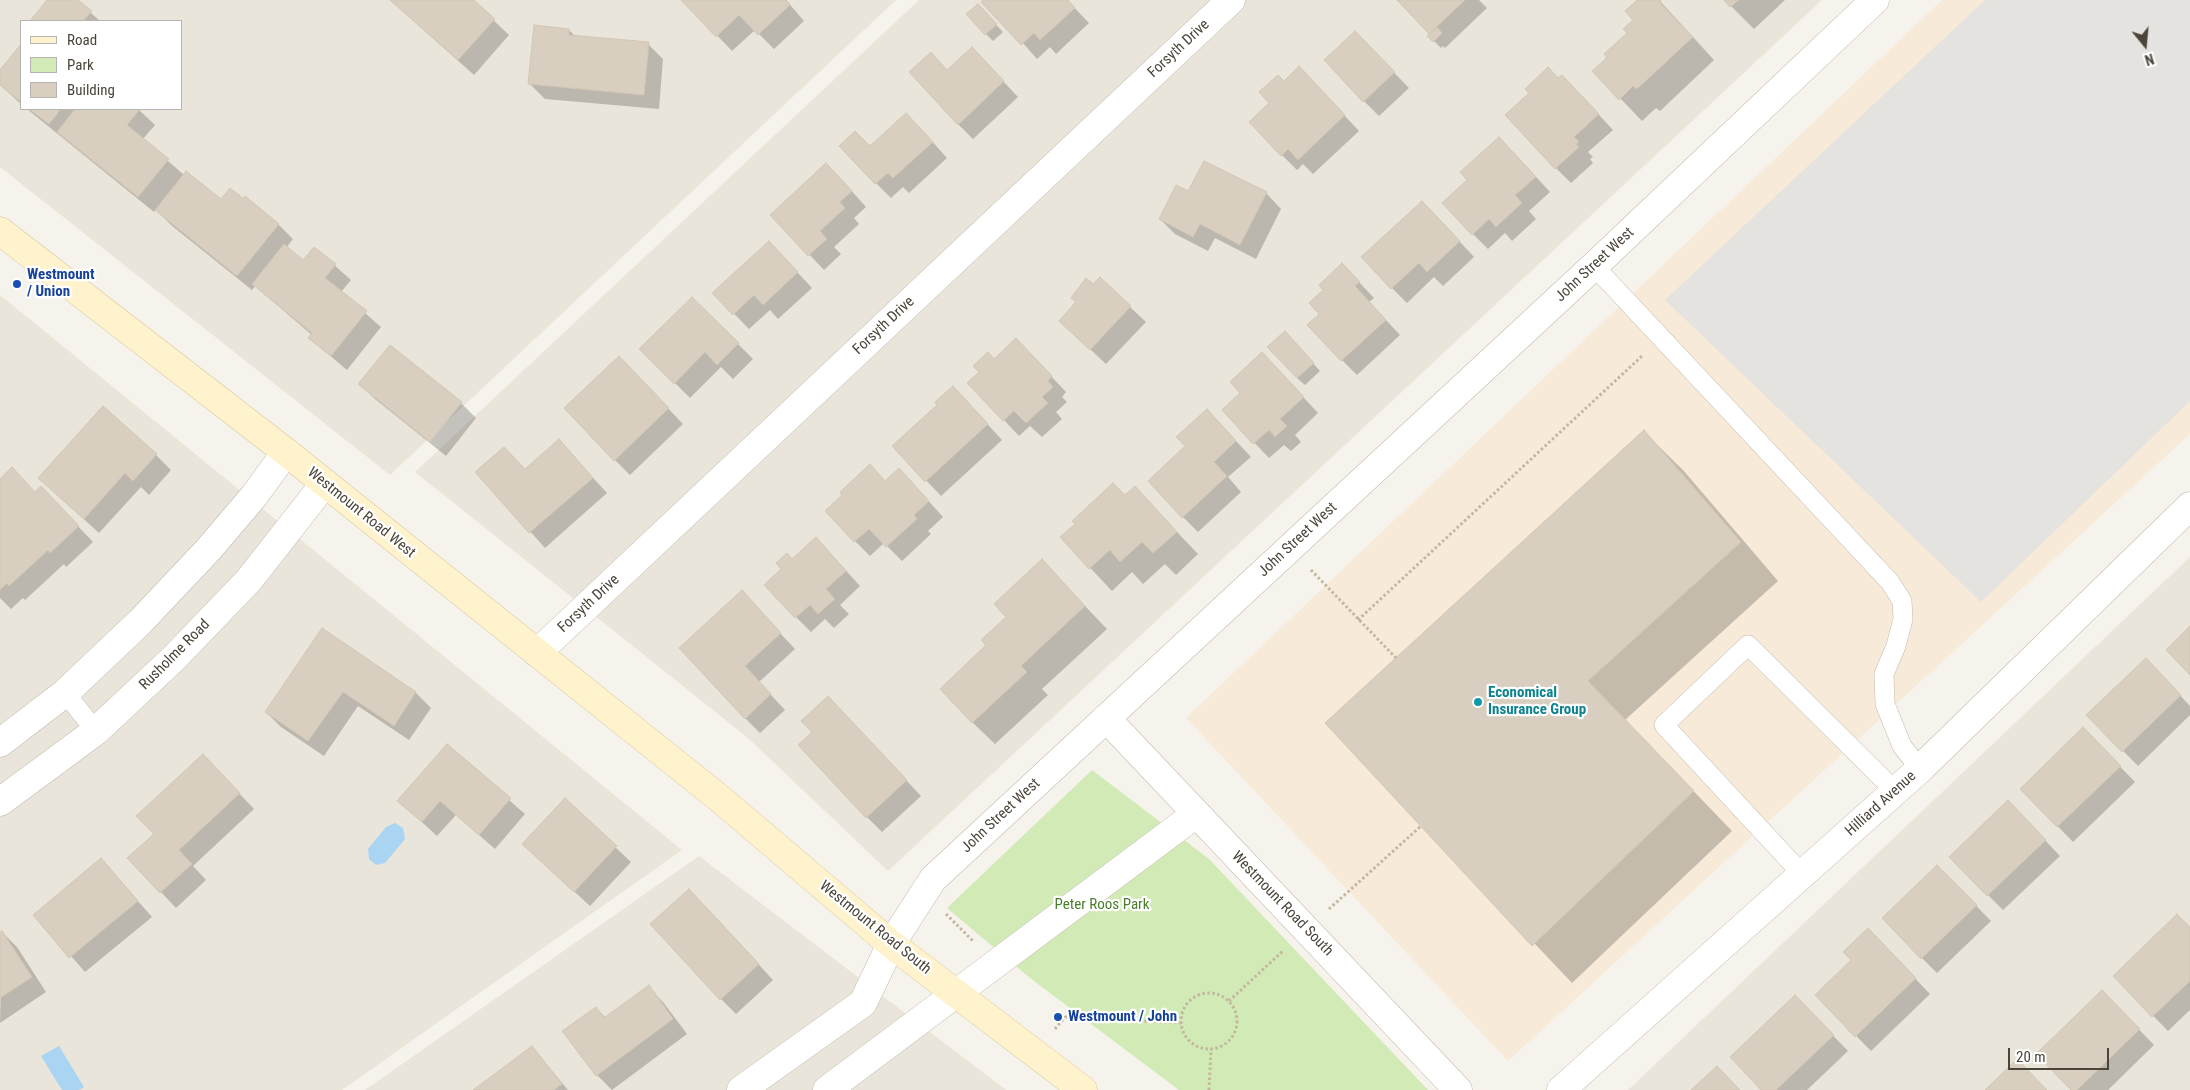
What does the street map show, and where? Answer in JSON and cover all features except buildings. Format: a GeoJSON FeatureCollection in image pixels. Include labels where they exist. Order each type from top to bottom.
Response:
{"type":"FeatureCollection","features":[{"type":"Feature","properties":{"kind":"main road","name":"Westmount Road West"},"geometry":{"type":"LineString","coordinates":[[0,231],[286,452],[719,798]]}},
{"type":"Feature","properties":{"kind":"main road","name":"Westmount Road South"},"geometry":{"type":"LineString","coordinates":[[719,798],[891,944],[1083,1090]]}},
{"type":"Feature","properties":{"kind":"street","name":"Forsyth Drive"},"geometry":{"type":"LineString","coordinates":[[537,653],[1231,0]]}},
{"type":"Feature","properties":{"kind":"street","name":"John Street West"},"geometry":{"type":"LineString","coordinates":[[741,1090],[863,1003],[891,944],[933,880],[1594,266],[1875,0]]}},
{"type":"Feature","properties":{"kind":"street"},"geometry":{"type":"LineString","coordinates":[[0,743],[65,693],[140,622],[208,550],[254,496],[286,452]]}},
{"type":"Feature","properties":{"kind":"street","name":"Rusholme Road"},"geometry":{"type":"LineString","coordinates":[[0,802],[96,731],[174,658],[249,580],[325,483]]}},
{"type":"Feature","properties":{"kind":"street","name":"Hilliard Avenue"},"geometry":{"type":"LineString","coordinates":[[1561,1090],[1920,769],[2190,506]]}},
{"type":"Feature","properties":{"kind":"street","name":"Westmount Road South"},"geometry":{"type":"LineString","coordinates":[[1106,718],[1458,1090]]}},
{"type":"Feature","properties":{"kind":"street"},"geometry":{"type":"LineString","coordinates":[[826,1090],[1196,814]]}},
{"type":"Feature","properties":{"kind":"lane"},"geometry":{"type":"LineString","coordinates":[[1594,266],[1890,582],[1902,601],[1903,619],[1896,646],[1884,674],[1885,704],[1902,746],[1920,769]]}},
{"type":"Feature","properties":{"kind":"lane"},"geometry":{"type":"LineString","coordinates":[[1802,874],[1664,725],[1748,645],[1894,791]]}},
{"type":"Feature","properties":{"kind":"lane"},"geometry":{"type":"LineString","coordinates":[[65,693],[96,731]]}},
{"type":"Feature","properties":{"kind":"path"},"geometry":{"type":"LineString","coordinates":[[1358,620],[1661,338]]}},
{"type":"Feature","properties":{"kind":"path"},"geometry":{"type":"LineString","coordinates":[[1290,548],[1396,658]]}},
{"type":"Feature","properties":{"kind":"path"},"geometry":{"type":"LineString","coordinates":[[1326,911],[1421,826]]}},
{"type":"Feature","properties":{"kind":"path"},"geometry":{"type":"LineString","coordinates":[[943,910],[974,941]]}},
{"type":"Feature","properties":{"kind":"path"},"geometry":{"type":"LineString","coordinates":[[1229,1000],[1291,944]]}},
{"type":"Feature","properties":{"kind":"path"},"geometry":{"type":"LineString","coordinates":[[1201,994],[1215,994],[1229,1000],[1237,1013],[1237,1028],[1230,1041],[1218,1049],[1203,1050],[1190,1042],[1181,1030],[1181,1015],[1188,1002],[1201,994]]}},
{"type":"Feature","properties":{"kind":"path"},"geometry":{"type":"LineString","coordinates":[[1034,1052],[1065,1017],[1181,1023]]}},
{"type":"Feature","properties":{"kind":"path"},"geometry":{"type":"LineString","coordinates":[[1209,1090],[1211,1049]]}},
{"type":"Feature","properties":{"kind":"shaded area"},"geometry":{"type":"Polygon","coordinates":[[[0,0],[896,0],[390,475],[0,167],[0,0]]]}},
{"type":"Feature","properties":{"kind":"shaded area"},"geometry":{"type":"Polygon","coordinates":[[[919,0],[1822,0],[888,871],[748,738],[415,472],[919,0]]]}},
{"type":"Feature","properties":{"kind":"shaded area"},"geometry":{"type":"Polygon","coordinates":[[[1942,0],[2190,0],[2190,434],[1508,1061],[1186,718],[1942,0]]]}},
{"type":"Feature","properties":{"kind":"shaded area"},"geometry":{"type":"Polygon","coordinates":[[[1985,0],[2190,0],[2190,401],[1981,602],[1665,300],[1985,0]]]}},
{"type":"Feature","properties":{"kind":"shaded area"},"geometry":{"type":"Polygon","coordinates":[[[0,295],[682,850],[342,1090],[0,1090],[0,295]]]}},
{"type":"Feature","properties":{"kind":"shaded area"},"geometry":{"type":"Polygon","coordinates":[[[2190,557],[2190,1090],[1628,1090],[2190,557]]]}},
{"type":"Feature","properties":{"kind":"shaded area"},"geometry":{"type":"Polygon","coordinates":[[[699,856],[1006,1090],[365,1090],[699,856]]]}},
{"type":"Feature","properties":{"kind":"green space","name":"Peter Roos Park"},"geometry":{"type":"Polygon","coordinates":[[[1092,770],[1209,859],[1428,1090],[1179,1090],[1030,978],[947,908],[1092,770]]]}},
{"type":"Feature","properties":{"kind":"water"},"geometry":{"type":"Polygon","coordinates":[[[395,823],[403,828],[405,839],[385,863],[376,865],[369,859],[368,849],[386,827],[395,823]]]}},
{"type":"Feature","properties":{"kind":"water"},"geometry":{"type":"Polygon","coordinates":[[[59,1046],[84,1087],[79,1090],[62,1090],[41,1056],[59,1046]]]}},
{"type":"Feature","properties":{"kind":"place","name":"Westmount / Union"},"geometry":{"type":"Point","coordinates":[17,284]}},
{"type":"Feature","properties":{"kind":"place","name":"Economical Insurance Group"},"geometry":{"type":"Point","coordinates":[1478,702]}},
{"type":"Feature","properties":{"kind":"place","name":"Westmount / John"},"geometry":{"type":"Point","coordinates":[1058,1017]}}]}
